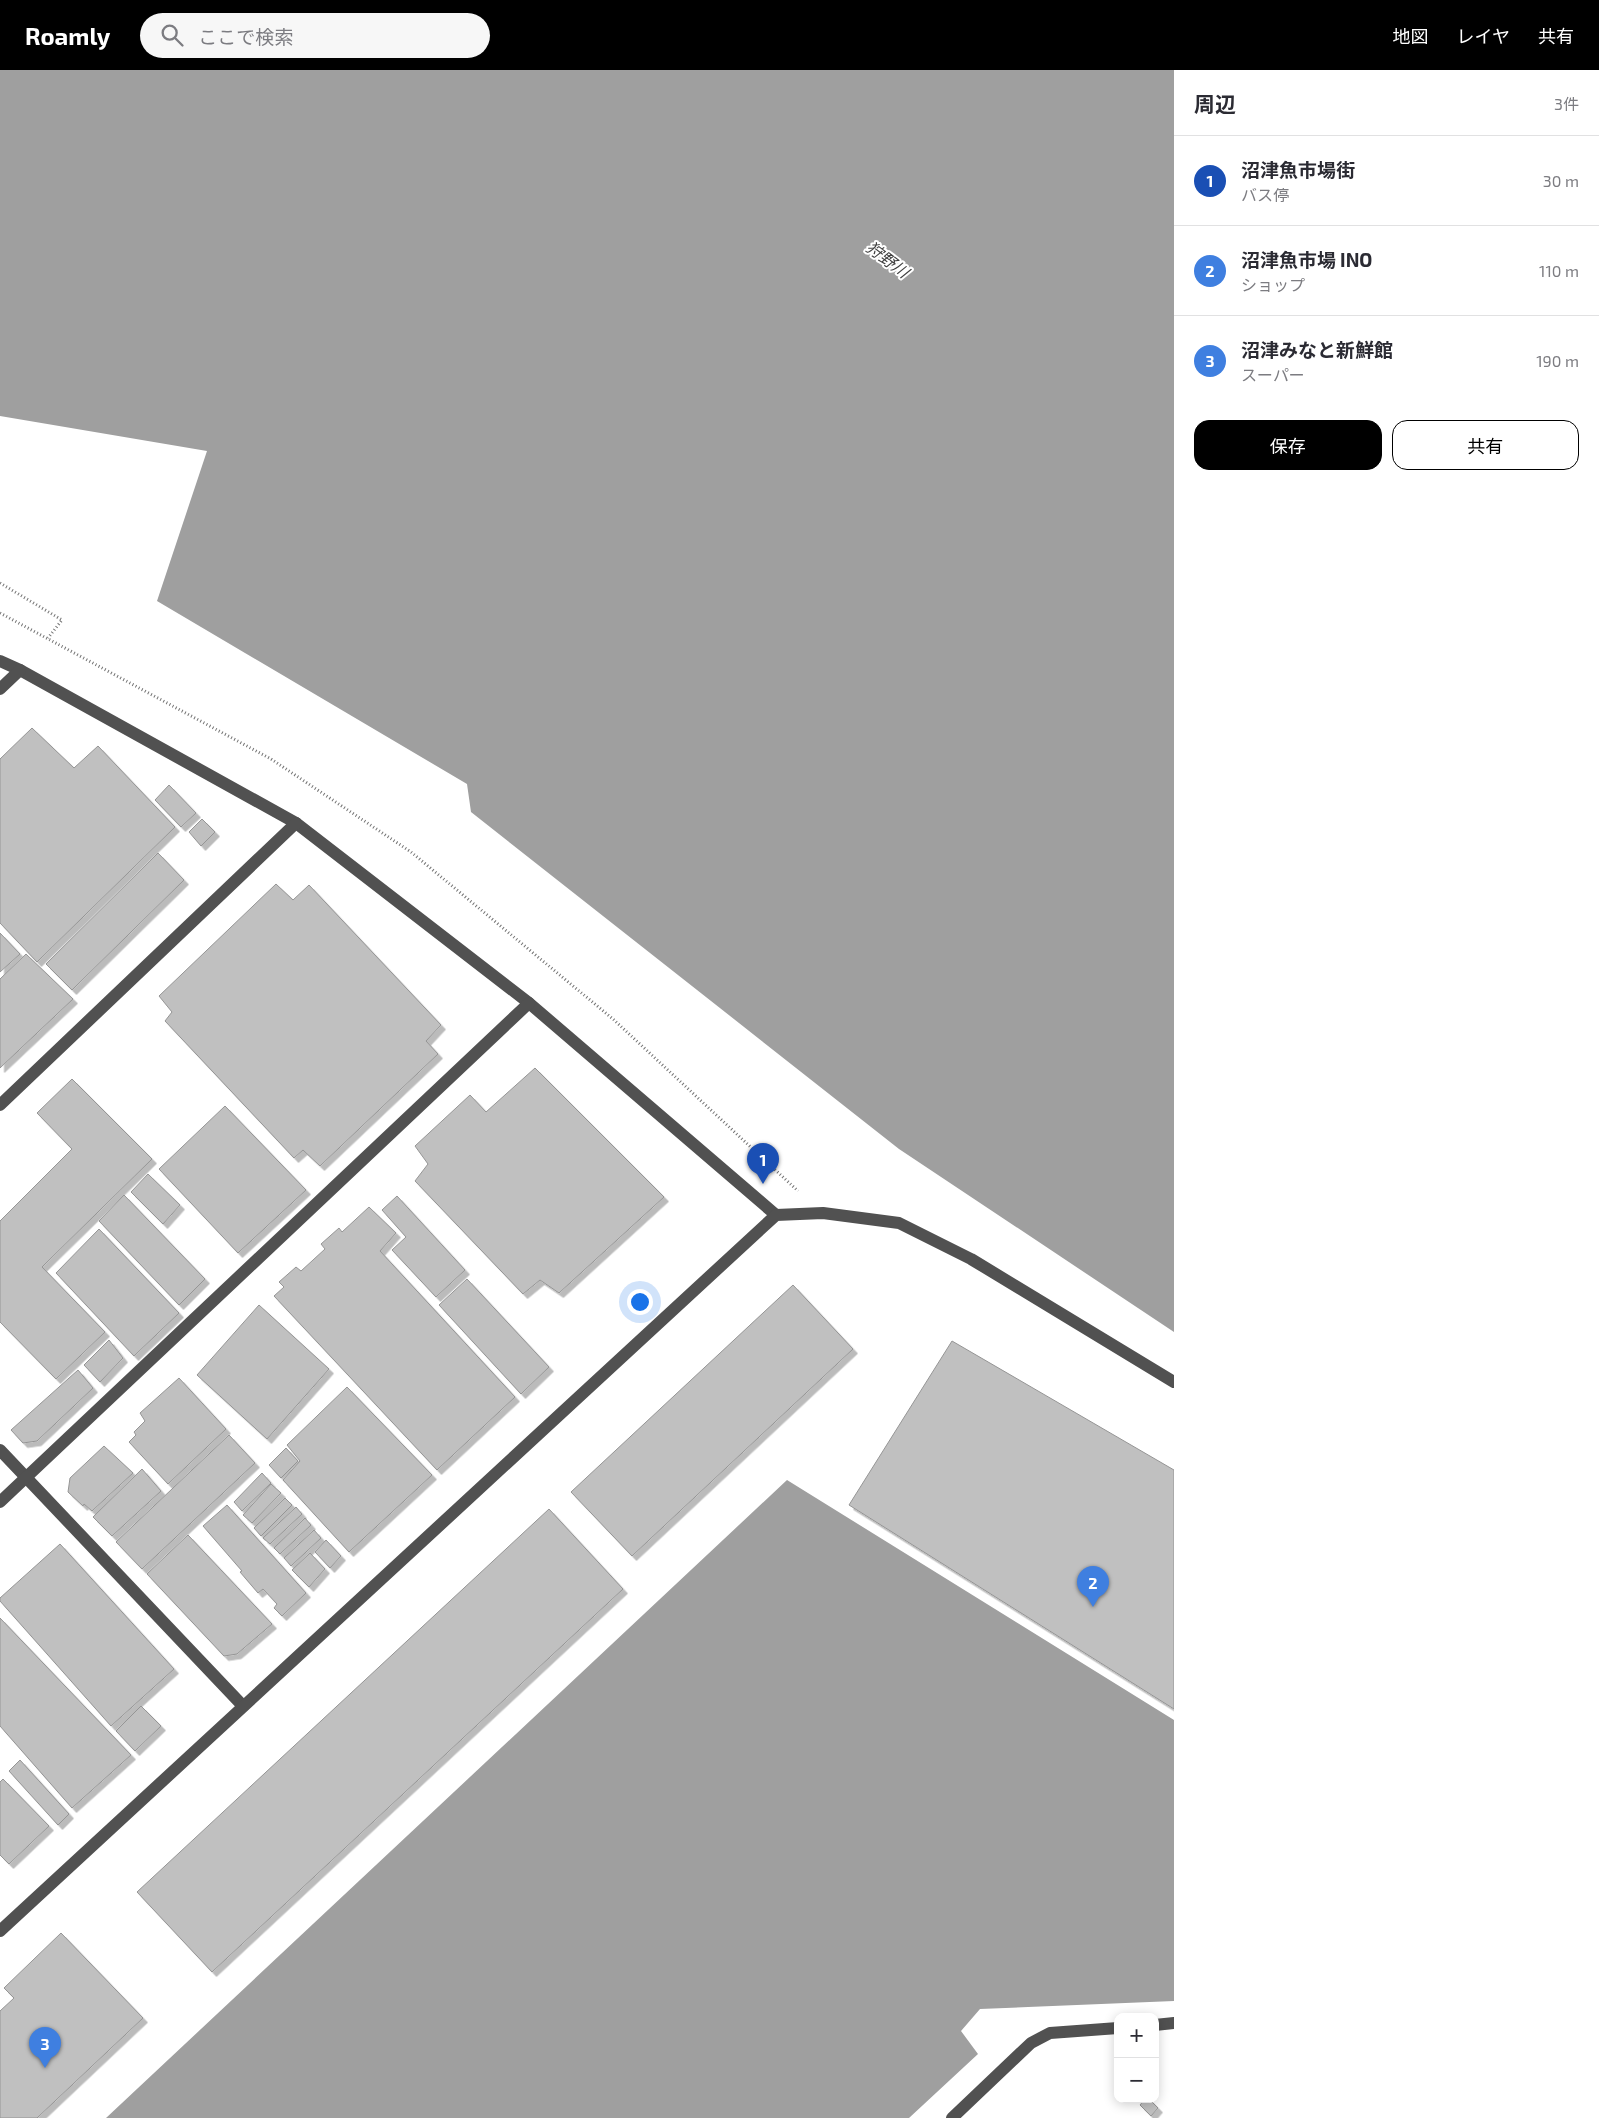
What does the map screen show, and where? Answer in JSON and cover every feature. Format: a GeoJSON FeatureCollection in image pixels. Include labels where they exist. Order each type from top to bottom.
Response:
{"type":"FeatureCollection","features":[{"type":"Feature","properties":{"kind":"street"},"geometry":{"type":"LineString","coordinates":[[0,661],[20,670],[296,824],[529,1003],[776,1215]]}},
{"type":"Feature","properties":{"kind":"street"},"geometry":{"type":"LineString","coordinates":[[0,689],[20,670]]}},
{"type":"Feature","properties":{"kind":"street"},"geometry":{"type":"LineString","coordinates":[[0,1105],[296,824]]}},
{"type":"Feature","properties":{"kind":"street"},"geometry":{"type":"LineString","coordinates":[[0,1502],[529,1003]]}},
{"type":"Feature","properties":{"kind":"street"},"geometry":{"type":"LineString","coordinates":[[0,1932],[776,1215],[823,1213],[900,1222],[971,1258],[1174,1382]]}},
{"type":"Feature","properties":{"kind":"street"},"geometry":{"type":"LineString","coordinates":[[0,1450],[243,1706]]}},
{"type":"Feature","properties":{"kind":"street"},"geometry":{"type":"LineString","coordinates":[[1159,2025],[1174,2024]]}},
{"type":"Feature","properties":{"kind":"street"},"geometry":{"type":"LineString","coordinates":[[952,2118],[1031,2043],[1050,2033],[1114,2028]]}},
{"type":"Feature","properties":{"kind":"path"},"geometry":{"type":"LineString","coordinates":[[0,583],[62,620],[48,638]]}},
{"type":"Feature","properties":{"kind":"path"},"geometry":{"type":"LineString","coordinates":[[0,613],[271,759],[410,852],[613,1019],[823,1213]]}},
{"type":"Feature","properties":{"kind":"water","name":"狩野川"},"geometry":{"type":"Polygon","coordinates":[[[0,70],[1174,70],[1174,1332],[899,1149],[471,812],[467,784],[157,601],[207,451],[0,416],[0,70]]]}},
{"type":"Feature","properties":{"kind":"water"},"geometry":{"type":"Polygon","coordinates":[[[787,1480],[1174,1720],[1174,2001],[980,2009],[961,2031],[978,2054],[909,2118],[106,2118],[787,1480]]]}},
{"type":"Feature","properties":{"kind":"building"},"geometry":{"type":"Polygon","coordinates":[[[32,728],[74,768],[98,746],[175,827],[37,962],[0,923],[0,759],[32,728]]]}},
{"type":"Feature","properties":{"kind":"building"},"geometry":{"type":"Polygon","coordinates":[[[169,785],[196,813],[181,827],[155,800],[169,785]]]}},
{"type":"Feature","properties":{"kind":"building"},"geometry":{"type":"Polygon","coordinates":[[[202,819],[215,832],[201,846],[189,832],[202,819]]]}},
{"type":"Feature","properties":{"kind":"building"},"geometry":{"type":"Polygon","coordinates":[[[158,853],[184,880],[72,990],[46,964],[158,853]]]}},
{"type":"Feature","properties":{"kind":"building"},"geometry":{"type":"Polygon","coordinates":[[[276,884],[293,900],[309,885],[441,1025],[426,1041],[438,1054],[320,1166],[303,1150],[294,1158],[165,1021],[172,1012],[159,996],[276,884]]]}},
{"type":"Feature","properties":{"kind":"building"},"geometry":{"type":"Polygon","coordinates":[[[0,933],[20,954],[0,972],[0,933]]]}},
{"type":"Feature","properties":{"kind":"building"},"geometry":{"type":"Polygon","coordinates":[[[26,954],[73,999],[0,1068],[0,979],[26,954]]]}},
{"type":"Feature","properties":{"kind":"building"},"geometry":{"type":"Polygon","coordinates":[[[535,1068],[664,1197],[559,1293],[540,1280],[523,1294],[415,1181],[428,1164],[415,1146],[470,1095],[486,1112],[535,1068]]]}},
{"type":"Feature","properties":{"kind":"building"},"geometry":{"type":"Polygon","coordinates":[[[72,1079],[152,1159],[42,1267],[105,1332],[56,1379],[0,1322],[0,1221],[72,1149],[37,1113],[72,1079]]]}},
{"type":"Feature","properties":{"kind":"building"},"geometry":{"type":"Polygon","coordinates":[[[225,1106],[306,1190],[238,1253],[159,1169],[225,1106]]]}},
{"type":"Feature","properties":{"kind":"building"},"geometry":{"type":"Polygon","coordinates":[[[148,1174],[180,1205],[163,1224],[131,1192],[148,1174]]]}},
{"type":"Feature","properties":{"kind":"building"},"geometry":{"type":"Polygon","coordinates":[[[124,1195],[205,1279],[179,1305],[99,1221],[124,1195]]]}},
{"type":"Feature","properties":{"kind":"building"},"geometry":{"type":"Polygon","coordinates":[[[397,1196],[465,1270],[436,1297],[392,1250],[406,1237],[382,1210],[397,1196]]]}},
{"type":"Feature","properties":{"kind":"building"},"geometry":{"type":"Polygon","coordinates":[[[369,1207],[396,1233],[380,1251],[515,1397],[437,1470],[274,1296],[284,1287],[279,1282],[296,1267],[301,1271],[325,1249],[321,1244],[339,1228],[342,1232],[369,1207]]]}},
{"type":"Feature","properties":{"kind":"building"},"geometry":{"type":"Polygon","coordinates":[[[99,1229],[179,1313],[134,1356],[56,1273],[99,1229]]]}},
{"type":"Feature","properties":{"kind":"building"},"geometry":{"type":"Polygon","coordinates":[[[467,1279],[549,1367],[521,1394],[439,1305],[467,1279]]]}},
{"type":"Feature","properties":{"kind":"building"},"geometry":{"type":"Polygon","coordinates":[[[793,1285],[853,1349],[632,1556],[571,1492],[793,1285]]]}},
{"type":"Feature","properties":{"kind":"building"},"geometry":{"type":"Polygon","coordinates":[[[259,1305],[329,1369],[267,1439],[197,1375],[259,1305]]]}},
{"type":"Feature","properties":{"kind":"building"},"geometry":{"type":"Polygon","coordinates":[[[109,1340],[123,1358],[100,1382],[84,1365],[109,1340]]]}},
{"type":"Feature","properties":{"kind":"building"},"geometry":{"type":"Polygon","coordinates":[[[952,1341],[1174,1470],[1174,1709],[849,1505],[952,1341]]]}},
{"type":"Feature","properties":{"kind":"building"},"geometry":{"type":"Polygon","coordinates":[[[78,1370],[93,1388],[37,1441],[23,1443],[11,1430],[78,1370]]]}},
{"type":"Feature","properties":{"kind":"building"},"geometry":{"type":"Polygon","coordinates":[[[179,1378],[226,1429],[168,1484],[129,1442],[136,1435],[134,1432],[145,1421],[140,1413],[179,1378]]]}},
{"type":"Feature","properties":{"kind":"building"},"geometry":{"type":"Polygon","coordinates":[[[347,1387],[432,1475],[349,1552],[283,1480],[300,1461],[287,1445],[347,1387]]]}},
{"type":"Feature","properties":{"kind":"building"},"geometry":{"type":"Polygon","coordinates":[[[229,1435],[255,1463],[142,1569],[116,1542],[229,1435]]]}},
{"type":"Feature","properties":{"kind":"building"},"geometry":{"type":"Polygon","coordinates":[[[104,1446],[133,1473],[92,1511],[84,1504],[83,1506],[68,1492],[70,1478],[104,1446]]]}},
{"type":"Feature","properties":{"kind":"building"},"geometry":{"type":"Polygon","coordinates":[[[286,1448],[298,1461],[281,1478],[269,1465],[286,1448]]]}},
{"type":"Feature","properties":{"kind":"building"},"geometry":{"type":"Polygon","coordinates":[[[142,1469],[161,1491],[112,1536],[93,1517],[142,1469]]]}},
{"type":"Feature","properties":{"kind":"building"},"geometry":{"type":"Polygon","coordinates":[[[262,1473],[271,1483],[242,1511],[234,1502],[262,1473]]]}},
{"type":"Feature","properties":{"kind":"building"},"geometry":{"type":"Polygon","coordinates":[[[271,1484],[281,1493],[252,1523],[243,1515],[271,1484]]]}},
{"type":"Feature","properties":{"kind":"building"},"geometry":{"type":"Polygon","coordinates":[[[285,1498],[292,1505],[261,1536],[254,1528],[285,1498]]]}},
{"type":"Feature","properties":{"kind":"building"},"geometry":{"type":"Polygon","coordinates":[[[227,1505],[306,1593],[282,1616],[274,1608],[277,1604],[263,1589],[258,1593],[240,1572],[242,1571],[203,1526],[227,1505]]]}},
{"type":"Feature","properties":{"kind":"building"},"geometry":{"type":"Polygon","coordinates":[[[296,1507],[302,1514],[270,1544],[263,1538],[296,1507]]]}},
{"type":"Feature","properties":{"kind":"building"},"geometry":{"type":"Polygon","coordinates":[[[549,1509],[623,1589],[212,1972],[137,1892],[549,1509]]]}},
{"type":"Feature","properties":{"kind":"building"},"geometry":{"type":"Polygon","coordinates":[[[305,1518],[311,1525],[280,1554],[274,1548],[305,1518]]]}},
{"type":"Feature","properties":{"kind":"building"},"geometry":{"type":"Polygon","coordinates":[[[314,1530],[321,1538],[291,1566],[284,1558],[314,1530]]]}},
{"type":"Feature","properties":{"kind":"building"},"geometry":{"type":"Polygon","coordinates":[[[188,1535],[272,1624],[237,1654],[224,1656],[147,1574],[188,1535]]]}},
{"type":"Feature","properties":{"kind":"building"},"geometry":{"type":"Polygon","coordinates":[[[326,1540],[341,1556],[330,1568],[315,1552],[326,1540]]]}},
{"type":"Feature","properties":{"kind":"building"},"geometry":{"type":"Polygon","coordinates":[[[60,1544],[174,1669],[111,1726],[0,1601],[0,1598],[60,1544]]]}},
{"type":"Feature","properties":{"kind":"building"},"geometry":{"type":"Polygon","coordinates":[[[310,1553],[325,1569],[309,1587],[292,1570],[310,1553]]]}},
{"type":"Feature","properties":{"kind":"building"},"geometry":{"type":"Polygon","coordinates":[[[0,1618],[131,1755],[72,1808],[0,1726],[0,1618]]]}},
{"type":"Feature","properties":{"kind":"building"},"geometry":{"type":"Polygon","coordinates":[[[141,1706],[161,1726],[135,1751],[116,1731],[141,1706]]]}},
{"type":"Feature","properties":{"kind":"building"},"geometry":{"type":"Polygon","coordinates":[[[20,1760],[69,1814],[58,1825],[9,1771],[20,1760]]]}},
{"type":"Feature","properties":{"kind":"building"},"geometry":{"type":"Polygon","coordinates":[[[3,1779],[49,1826],[9,1864],[0,1855],[0,1782],[3,1779]]]}},
{"type":"Feature","properties":{"kind":"building"},"geometry":{"type":"Polygon","coordinates":[[[61,1933],[143,2018],[37,2118],[0,2118],[0,2011],[14,1998],[4,1988],[61,1933]]]}},
{"type":"Feature","properties":{"kind":"building"},"geometry":{"type":"Polygon","coordinates":[[[1142,2103],[1153,2103],[1158,2108],[1151,2116],[1140,2105],[1142,2103]]]}},
{"type":"Feature","properties":{"kind":"place","name":"沼津魚市場街"},"geometry":{"type":"Point","coordinates":[763,1184]}},
{"type":"Feature","properties":{"kind":"place","name":"沼津魚市場 INO"},"geometry":{"type":"Point","coordinates":[1093,1607]}},
{"type":"Feature","properties":{"kind":"place","name":"沼津みなと新鮮館"},"geometry":{"type":"Point","coordinates":[45,2068]}}]}
